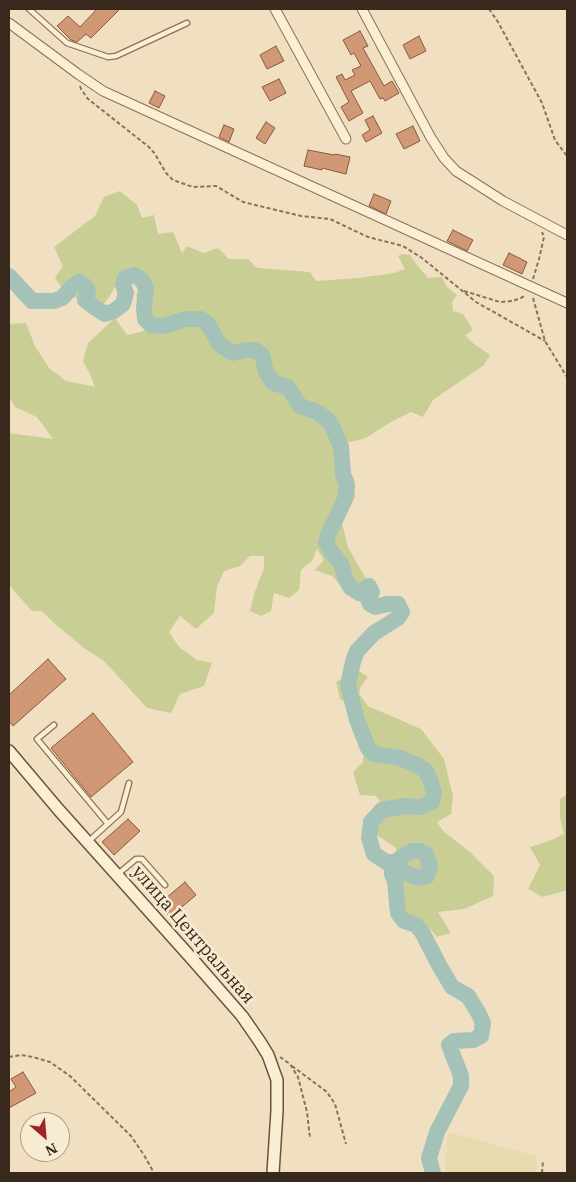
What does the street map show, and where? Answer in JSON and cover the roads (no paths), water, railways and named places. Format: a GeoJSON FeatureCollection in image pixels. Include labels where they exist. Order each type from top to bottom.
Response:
{"type":"FeatureCollection","features":[{"type":"Feature","properties":{"kind":"main road","name":"улица Центральная"},"geometry":{"type":"LineString","coordinates":[[9,751],[242,1016],[268,1054],[277,1080],[273,1173]]}},
{"type":"Feature","properties":{"kind":"street"},"geometry":{"type":"LineString","coordinates":[[275,9],[346,139]]}},
{"type":"Feature","properties":{"kind":"street"},"geometry":{"type":"LineString","coordinates":[[362,9],[431,138],[444,158],[456,171],[503,201],[567,235]]}},
{"type":"Feature","properties":{"kind":"street"},"geometry":{"type":"LineString","coordinates":[[9,23],[103,91],[567,303]]}},
{"type":"Feature","properties":{"kind":"lane"},"geometry":{"type":"LineString","coordinates":[[29,9],[67,43],[108,57],[116,56],[187,23]]}},
{"type":"Feature","properties":{"kind":"lane"},"geometry":{"type":"LineString","coordinates":[[54,725],[37,740],[108,824]]}},
{"type":"Feature","properties":{"kind":"lane"},"geometry":{"type":"LineString","coordinates":[[88,842],[121,812],[130,783]]}},
{"type":"Feature","properties":{"kind":"lane"},"geometry":{"type":"LineString","coordinates":[[117,874],[136,859],[142,859],[165,884]]}},
{"type":"Feature","properties":{"kind":"waterway"},"geometry":{"type":"LineString","coordinates":[[9,276],[32,301],[54,301],[62,298],[79,282],[88,291],[85,300],[105,314],[114,311],[123,304],[126,293],[123,285],[125,278],[134,275],[142,280],[146,288],[145,319],[151,325],[163,326],[186,319],[201,319],[208,324],[219,344],[232,353],[255,350],[262,355],[266,372],[273,383],[288,387],[300,406],[317,412],[328,420],[333,428],[341,447],[343,474],[347,485],[345,499],[326,543],[341,564],[346,580],[351,588],[359,593],[369,586],[372,592],[368,599],[370,604],[375,607],[398,604],[402,612],[398,618],[374,633],[357,651],[348,685],[357,720],[368,748],[374,754],[400,758],[417,765],[426,771],[434,793],[432,802],[421,807],[405,806],[382,810],[371,822],[369,838],[374,854],[388,863],[396,861],[412,851],[420,851],[426,854],[430,866],[427,876],[419,878],[398,870],[392,874],[395,882],[398,913],[404,921],[416,925],[422,932],[452,987],[468,996],[483,1023],[481,1036],[473,1040],[454,1041],[449,1045],[461,1076],[461,1086],[437,1132],[429,1158],[433,1173]]}}]}
